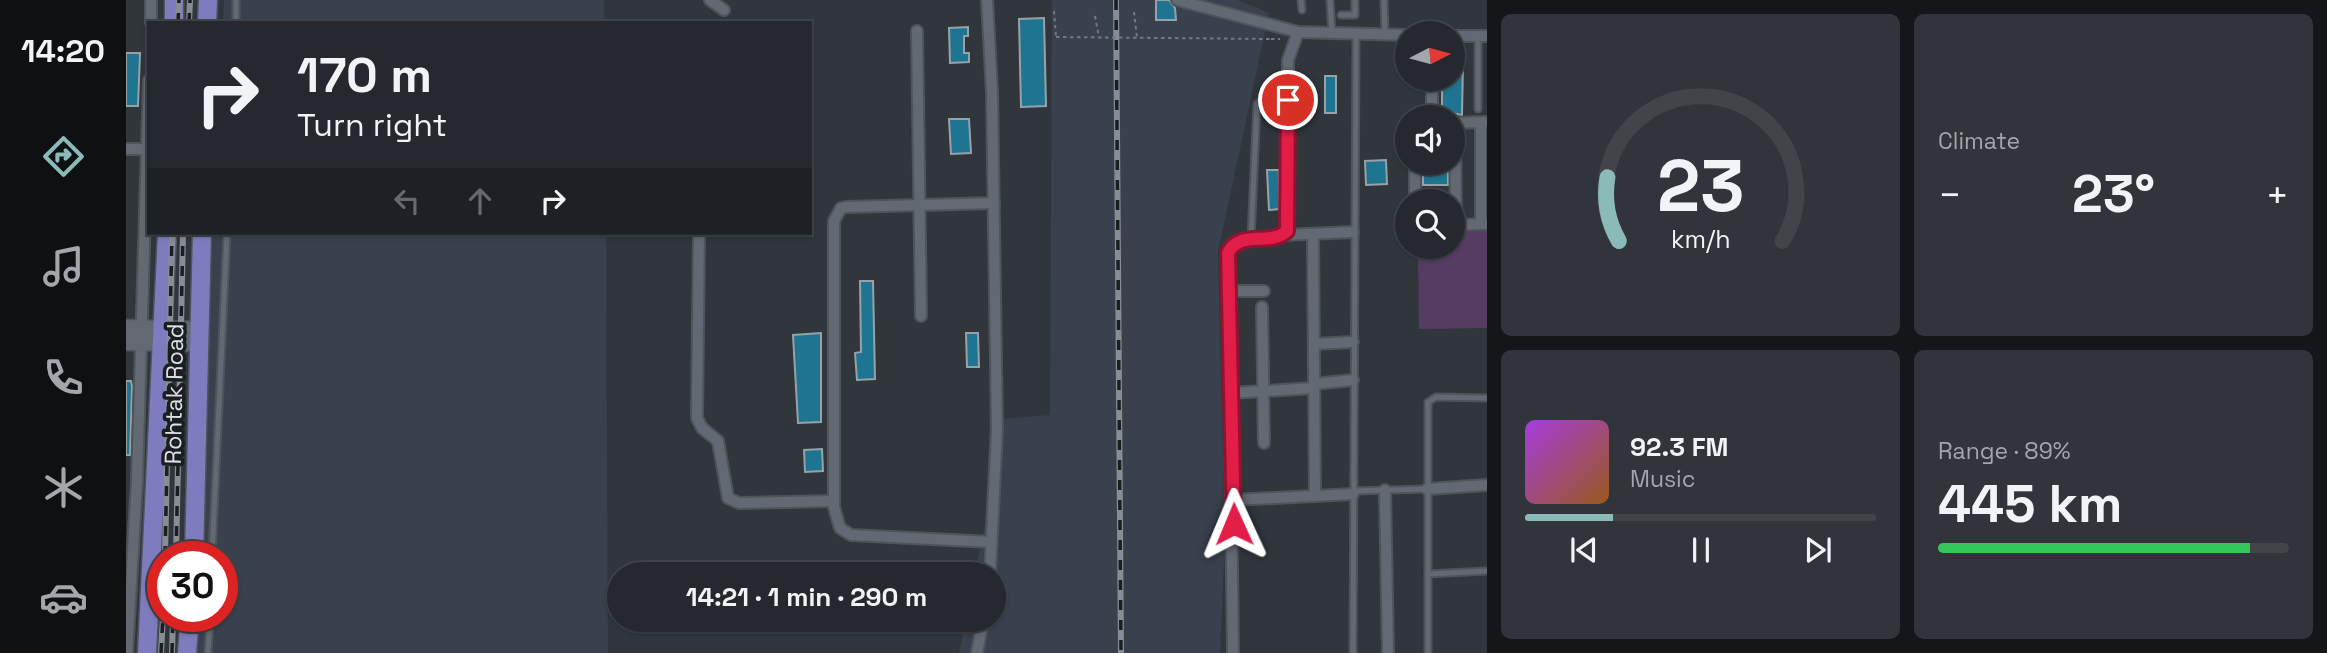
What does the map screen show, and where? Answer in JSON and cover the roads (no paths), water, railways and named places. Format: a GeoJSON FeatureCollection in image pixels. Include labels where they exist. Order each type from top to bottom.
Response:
{"type":"FeatureCollection","features":[{"type":"Feature","properties":{"kind":"main road"},"geometry":{"type":"LineString","coordinates":[[174,0],[174,21]]}},
{"type":"Feature","properties":{"kind":"main road"},"geometry":{"type":"LineString","coordinates":[[207,21],[208,0]]}},
{"type":"Feature","properties":{"kind":"main road","name":"Rohtak Road"},"geometry":{"type":"LineString","coordinates":[[148,653],[167,235]]}},
{"type":"Feature","properties":{"kind":"main road","name":"Rohtak Road"},"geometry":{"type":"LineString","coordinates":[[194,541],[202,235]]}},
{"type":"Feature","properties":{"kind":"main road"},"geometry":{"type":"LineString","coordinates":[[187,653],[189,632]]}},
{"type":"Feature","properties":{"kind":"street"},"geometry":{"type":"LineString","coordinates":[[151,0],[151,21]]}},
{"type":"Feature","properties":{"kind":"street"},"geometry":{"type":"LineString","coordinates":[[710,0],[724,10]]}},
{"type":"Feature","properties":{"kind":"street"},"geometry":{"type":"LineString","coordinates":[[987,0],[994,203],[997,430],[991,562]]}},
{"type":"Feature","properties":{"kind":"street"},"geometry":{"type":"LineString","coordinates":[[1177,0],[1298,32],[1395,34]]}},
{"type":"Feature","properties":{"kind":"street"},"geometry":{"type":"LineString","coordinates":[[917,31],[921,316]]}},
{"type":"Feature","properties":{"kind":"street"},"geometry":{"type":"LineString","coordinates":[[1283,235],[1289,224],[1287,60],[1298,32]]}},
{"type":"Feature","properties":{"kind":"street"},"geometry":{"type":"LineString","coordinates":[[1465,36],[1483,36]]}},
{"type":"Feature","properties":{"kind":"street"},"geometry":{"type":"LineString","coordinates":[[1432,91],[1432,105]]}},
{"type":"Feature","properties":{"kind":"street"},"geometry":{"type":"LineString","coordinates":[[1465,123],[1484,122],[1484,224],[1465,225]]}},
{"type":"Feature","properties":{"kind":"street"},"geometry":{"type":"LineString","coordinates":[[126,149],[147,149],[134,335],[127,653]]}},
{"type":"Feature","properties":{"kind":"street"},"geometry":{"type":"LineString","coordinates":[[992,542],[851,535],[840,528],[834,501],[834,221],[841,208],[994,203]]}},
{"type":"Feature","properties":{"kind":"street"},"geometry":{"type":"LineString","coordinates":[[1233,653],[1228,253],[1235,242],[1251,239],[1353,232]]}},
{"type":"Feature","properties":{"kind":"street"},"geometry":{"type":"LineString","coordinates":[[1313,234],[1315,496]]}},
{"type":"Feature","properties":{"kind":"street"},"geometry":{"type":"LineString","coordinates":[[699,235],[697,418],[702,428],[718,441],[729,498],[739,503],[834,501]]}},
{"type":"Feature","properties":{"kind":"street"},"geometry":{"type":"LineString","coordinates":[[1229,291],[1264,291]]}},
{"type":"Feature","properties":{"kind":"street"},"geometry":{"type":"LineString","coordinates":[[1262,307],[1264,443]]}},
{"type":"Feature","properties":{"kind":"street"},"geometry":{"type":"LineString","coordinates":[[134,335],[200,336]]}},
{"type":"Feature","properties":{"kind":"street"},"geometry":{"type":"LineString","coordinates":[[1314,344],[1353,342]]}},
{"type":"Feature","properties":{"kind":"street"},"geometry":{"type":"LineString","coordinates":[[1231,393],[1263,392],[1353,380]]}},
{"type":"Feature","properties":{"kind":"street"},"geometry":{"type":"LineString","coordinates":[[1427,489],[1487,485]]}},
{"type":"Feature","properties":{"kind":"street"},"geometry":{"type":"LineString","coordinates":[[1385,490],[1388,653]]}},
{"type":"Feature","properties":{"kind":"street"},"geometry":{"type":"LineString","coordinates":[[1233,500],[1353,492]]}},
{"type":"Feature","properties":{"kind":"street"},"geometry":{"type":"LineString","coordinates":[[977,653],[981,632]]}},
{"type":"Feature","properties":{"kind":"lane"},"geometry":{"type":"LineString","coordinates":[[236,0],[236,21]]}},
{"type":"Feature","properties":{"kind":"lane"},"geometry":{"type":"LineString","coordinates":[[1301,0],[1301,10]]}},
{"type":"Feature","properties":{"kind":"lane"},"geometry":{"type":"LineString","coordinates":[[1330,0],[1332,34]]}},
{"type":"Feature","properties":{"kind":"lane"},"geometry":{"type":"LineString","coordinates":[[1341,15],[1355,15],[1355,0]]}},
{"type":"Feature","properties":{"kind":"lane"},"geometry":{"type":"LineString","coordinates":[[1384,0],[1385,34]]}},
{"type":"Feature","properties":{"kind":"lane"},"geometry":{"type":"LineString","coordinates":[[1353,653],[1356,34]]}},
{"type":"Feature","properties":{"kind":"lane"},"geometry":{"type":"LineString","coordinates":[[1483,36],[1478,55],[1478,106],[1487,102]]}},
{"type":"Feature","properties":{"kind":"lane"},"geometry":{"type":"LineString","coordinates":[[1478,55],[1487,55]]}},
{"type":"Feature","properties":{"kind":"lane"},"geometry":{"type":"LineString","coordinates":[[1251,239],[1257,104],[1287,75]]}},
{"type":"Feature","properties":{"kind":"lane"},"geometry":{"type":"LineString","coordinates":[[213,541],[227,235]]}},
{"type":"Feature","properties":{"kind":"lane"},"geometry":{"type":"LineString","coordinates":[[1428,653],[1428,402],[1436,397],[1487,398]]}},
{"type":"Feature","properties":{"kind":"lane"},"geometry":{"type":"LineString","coordinates":[[1353,492],[1427,489]]}},
{"type":"Feature","properties":{"kind":"lane"},"geometry":{"type":"LineString","coordinates":[[1428,574],[1487,571]]}},
{"type":"Feature","properties":{"kind":"lane"},"geometry":{"type":"LineString","coordinates":[[208,653],[209,632]]}},
{"type":"Feature","properties":{"kind":"railway"},"geometry":{"type":"LineString","coordinates":[[178,21],[179,0]]}},
{"type":"Feature","properties":{"kind":"railway"},"geometry":{"type":"LineString","coordinates":[[189,21],[190,0]]}},
{"type":"Feature","properties":{"kind":"railway"},"geometry":{"type":"LineString","coordinates":[[1116,0],[1121,653]]}},
{"type":"Feature","properties":{"kind":"railway"},"geometry":{"type":"LineString","coordinates":[[165,541],[172,235]]}},
{"type":"Feature","properties":{"kind":"railway"},"geometry":{"type":"LineString","coordinates":[[176,541],[183,235]]}},
{"type":"Feature","properties":{"kind":"railway"},"geometry":{"type":"LineString","coordinates":[[161,653],[162,632]]}},
{"type":"Feature","properties":{"kind":"railway"},"geometry":{"type":"LineString","coordinates":[[172,653],[173,632]]}}]}
